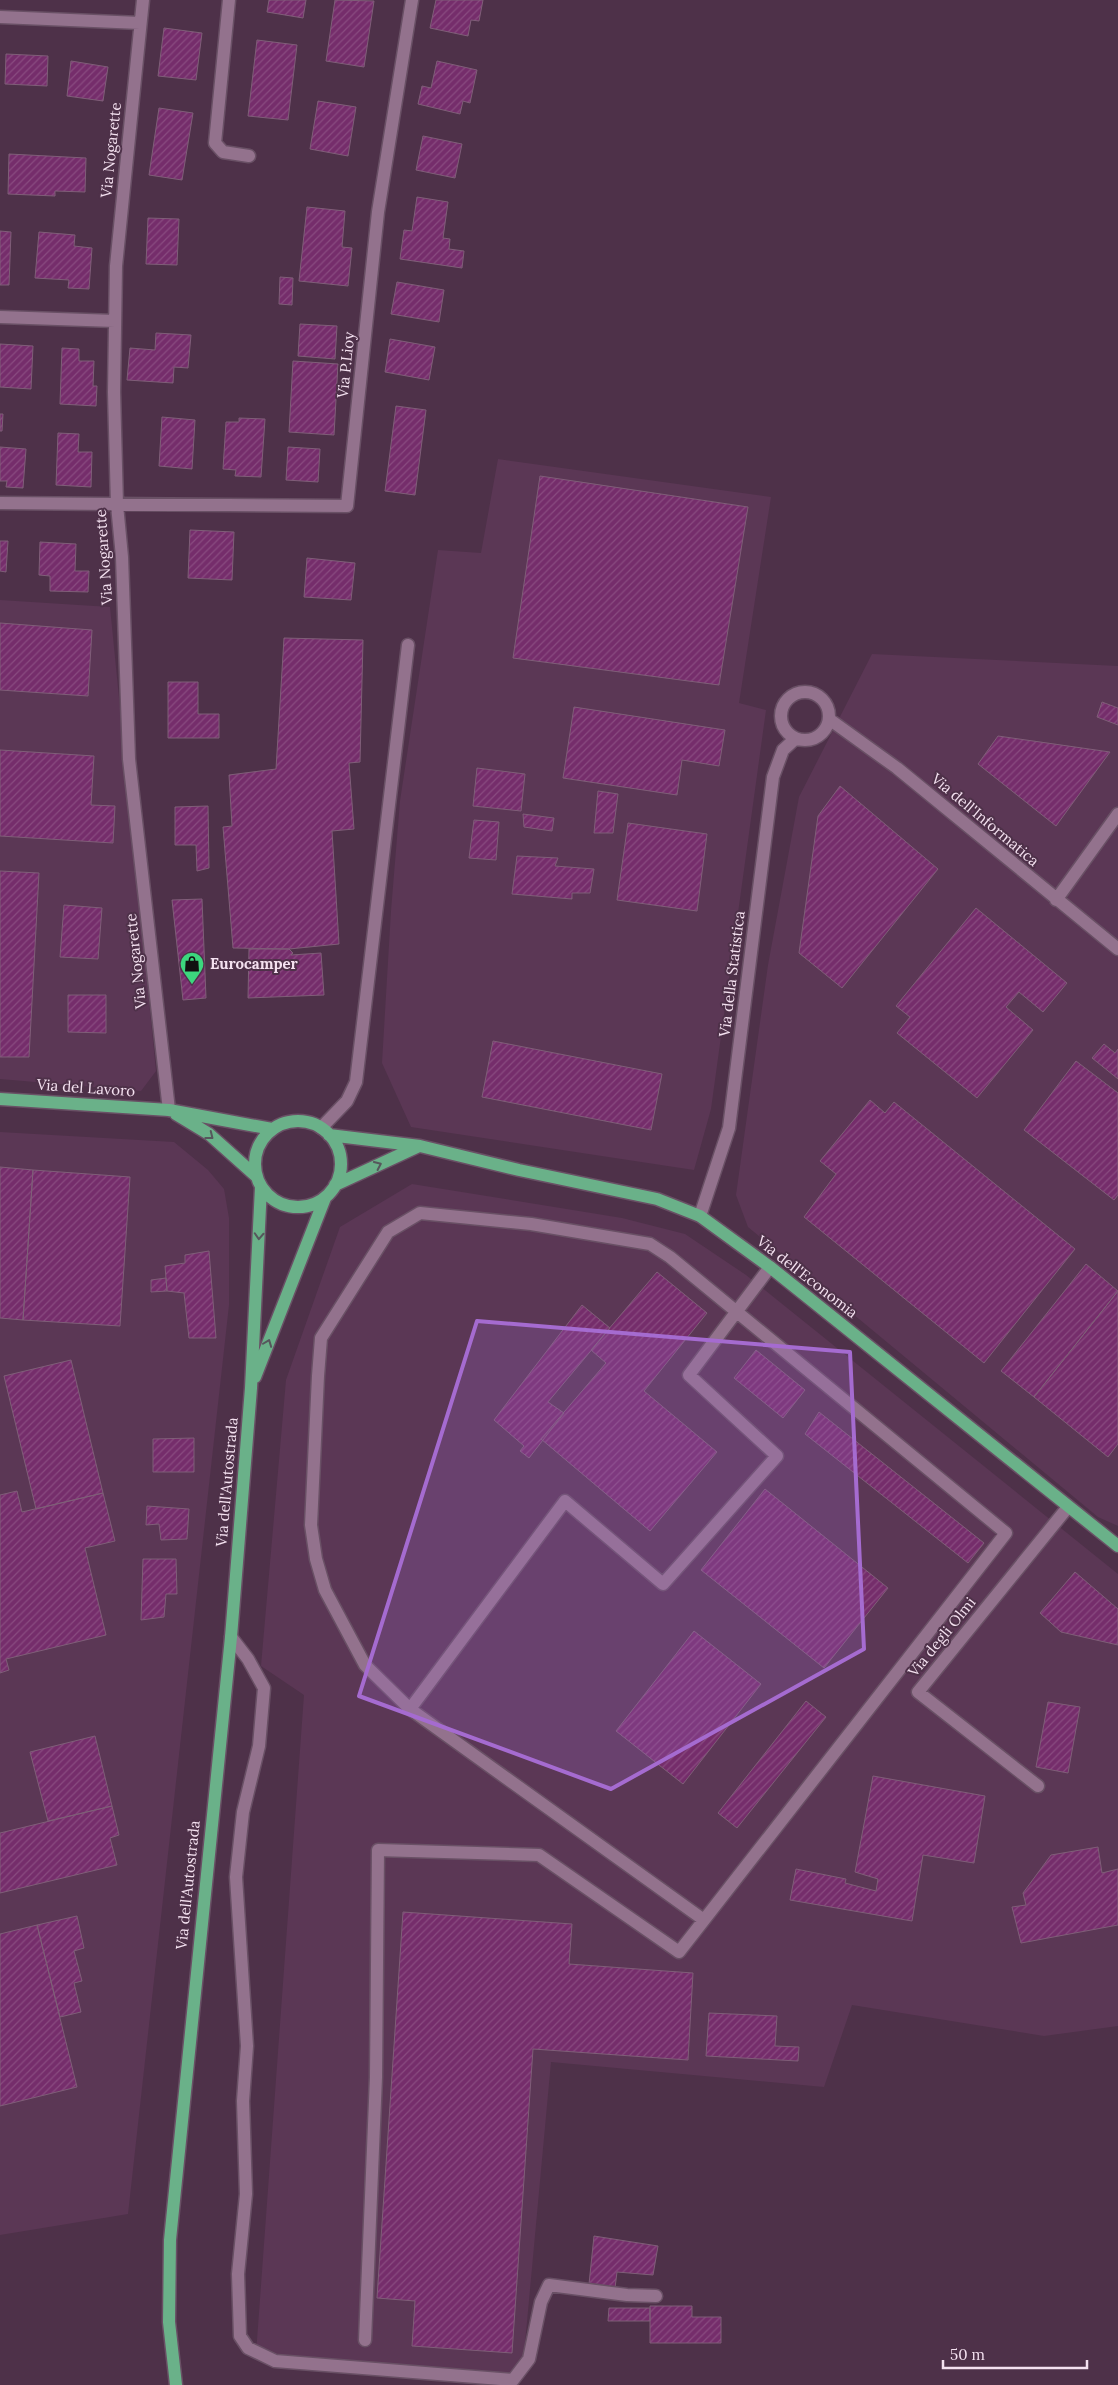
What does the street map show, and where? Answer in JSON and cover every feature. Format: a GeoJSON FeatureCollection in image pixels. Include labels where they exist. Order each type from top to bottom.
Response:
{"type":"FeatureCollection","features":[{"type":"Feature","properties":{"kind":"main road","name":"Via del Lavoro"},"geometry":{"type":"LineString","coordinates":[[0,1099],[169,1110],[272,1129]]}},
{"type":"Feature","properties":{"kind":"main road","name":"Via del Lavoro"},"geometry":{"type":"LineString","coordinates":[[169,1110],[209,1134],[259,1182]]}},
{"type":"Feature","properties":{"kind":"main road"},"geometry":{"type":"LineString","coordinates":[[272,1129],[284,1123],[297,1121],[310,1123],[325,1131]]}},
{"type":"Feature","properties":{"kind":"main road","name":"Via dell'Autostrada"},"geometry":{"type":"LineString","coordinates":[[176,2385],[169,2322],[170,2240],[231,1637],[251,1388],[259,1182],[254,1163],[257,1150],[263,1138],[272,1129]]}},
{"type":"Feature","properties":{"kind":"main road","name":"Via dell'Economia"},"geometry":{"type":"LineString","coordinates":[[325,1131],[420,1146],[519,1170],[657,1199],[700,1216],[770,1267],[1118,1546]]}},
{"type":"Feature","properties":{"kind":"main road","name":"Via dell'Autostrada"},"geometry":{"type":"LineString","coordinates":[[251,1388],[325,1198],[335,1185],[340,1173],[340,1159],[337,1146],[325,1131]]}},
{"type":"Feature","properties":{"kind":"main road"},"geometry":{"type":"LineString","coordinates":[[335,1185],[420,1146]]}},
{"type":"Feature","properties":{"kind":"main road"},"geometry":{"type":"LineString","coordinates":[[259,1182],[271,1198],[284,1205],[298,1208],[312,1205],[325,1198]]}},
{"type":"Feature","properties":{"kind":"street","name":"Via Nogarette"},"geometry":{"type":"LineString","coordinates":[[143,0],[116,266],[117,506],[122,558],[130,759],[169,1110]]}},
{"type":"Feature","properties":{"kind":"street"},"geometry":{"type":"LineString","coordinates":[[229,0],[215,143],[223,152],[249,156]]}},
{"type":"Feature","properties":{"kind":"street","name":"Via P.Lioy"},"geometry":{"type":"LineString","coordinates":[[117,506],[347,506],[378,212],[412,0]]}},
{"type":"Feature","properties":{"kind":"street"},"geometry":{"type":"LineString","coordinates":[[0,17],[140,23]]}},
{"type":"Feature","properties":{"kind":"street"},"geometry":{"type":"LineString","coordinates":[[0,317],[115,322]]}},
{"type":"Feature","properties":{"kind":"street"},"geometry":{"type":"LineString","coordinates":[[0,503],[117,506]]}},
{"type":"Feature","properties":{"kind":"street"},"geometry":{"type":"LineString","coordinates":[[325,1131],[348,1101],[356,1082],[408,644]]}},
{"type":"Feature","properties":{"kind":"street"},"geometry":{"type":"LineString","coordinates":[[800,692],[815,694],[826,705],[829,719],[823,733],[817,738],[810,740],[795,738],[784,728],[781,714],[787,700],[800,692]]}},
{"type":"Feature","properties":{"kind":"street","name":"Via dell'Informatica"},"geometry":{"type":"LineString","coordinates":[[829,719],[897,768],[1118,949]]}},
{"type":"Feature","properties":{"kind":"street","name":"Via della Statistica"},"geometry":{"type":"LineString","coordinates":[[700,1216],[729,1128],[773,777],[783,750],[795,738]]}},
{"type":"Feature","properties":{"kind":"street"},"geometry":{"type":"LineString","coordinates":[[1056,900],[1118,814]]}},
{"type":"Feature","properties":{"kind":"street"},"geometry":{"type":"LineString","coordinates":[[365,2340],[376,2078],[378,1850],[539,1855],[679,1952],[704,1920],[1006,1533],[670,1257],[650,1244],[531,1224],[420,1213],[388,1232],[321,1338],[311,1525],[316,1559],[325,1590],[365,1665],[410,1709],[704,1920]]}},
{"type":"Feature","properties":{"kind":"street"},"geometry":{"type":"LineString","coordinates":[[410,1709],[565,1501],[663,1584],[777,1456],[690,1375],[770,1267]]}},
{"type":"Feature","properties":{"kind":"street","name":"Via degli Olmi"},"geometry":{"type":"LineString","coordinates":[[1038,1786],[918,1692],[1068,1507]]}},
{"type":"Feature","properties":{"kind":"street"},"geometry":{"type":"LineString","coordinates":[[231,1637],[248,1659],[264,1688],[259,1746],[243,1812],[236,1877],[247,2046],[243,2100],[246,2194],[238,2274],[240,2336],[248,2348],[275,2361],[513,2380],[529,2359],[541,2302],[549,2285],[627,2295],[656,2296]]}},
{"type":"Feature","properties":{"kind":"highlighted area"},"geometry":{"type":"Polygon","coordinates":[[[477,1321],[850,1352],[864,1649],[611,1789],[359,1696],[477,1321]]]}},
{"type":"Feature","properties":{"kind":"shaded area"},"geometry":{"type":"Polygon","coordinates":[[[498,459],[771,497],[739,703],[766,710],[711,1109],[694,1170],[411,1127],[382,1063],[400,801],[438,550],[481,553],[498,459]]]}},
{"type":"Feature","properties":{"kind":"shaded area"},"geometry":{"type":"Polygon","coordinates":[[[0,600],[110,607],[156,1071],[141,1091],[0,1079],[0,600]]]}},
{"type":"Feature","properties":{"kind":"shaded area"},"geometry":{"type":"Polygon","coordinates":[[[872,654],[1118,666],[1118,1526],[1098,1517],[748,1227],[736,1195],[768,965],[799,797],[872,654]]]}},
{"type":"Feature","properties":{"kind":"shaded area"},"geometry":{"type":"Polygon","coordinates":[[[0,1132],[174,1142],[208,1170],[224,1189],[229,1218],[229,1305],[128,2214],[0,2235],[0,1132]]]}},
{"type":"Feature","properties":{"kind":"shaded area"},"geometry":{"type":"Polygon","coordinates":[[[412,1184],[622,1218],[685,1234],[746,1275],[1118,1574],[1118,2026],[1044,2036],[852,2005],[824,2087],[551,2062],[522,2376],[256,2354],[304,1695],[261,1666],[286,1380],[340,1227],[412,1184]]]}},
{"type":"Feature","properties":{"kind":"building"},"geometry":{"type":"Polygon","coordinates":[[[269,0],[306,0],[303,18],[267,12],[269,0]]]}},
{"type":"Feature","properties":{"kind":"building"},"geometry":{"type":"Polygon","coordinates":[[[335,0],[374,1],[364,67],[326,61],[335,0]]]}},
{"type":"Feature","properties":{"kind":"building"},"geometry":{"type":"Polygon","coordinates":[[[436,0],[483,0],[479,21],[471,20],[468,36],[430,28],[436,0]]]}},
{"type":"Feature","properties":{"kind":"building"},"geometry":{"type":"Polygon","coordinates":[[[164,28],[202,33],[196,80],[158,76],[164,28]]]}},
{"type":"Feature","properties":{"kind":"building"},"geometry":{"type":"Polygon","coordinates":[[[257,40],[297,45],[288,120],[248,116],[257,40]]]}},
{"type":"Feature","properties":{"kind":"building"},"geometry":{"type":"Polygon","coordinates":[[[6,54],[48,56],[47,86],[5,84],[6,54]]]}},
{"type":"Feature","properties":{"kind":"building"},"geometry":{"type":"Polygon","coordinates":[[[71,61],[108,67],[103,101],[67,96],[71,61]]]}},
{"type":"Feature","properties":{"kind":"building"},"geometry":{"type":"Polygon","coordinates":[[[437,61],[477,70],[470,103],[463,101],[460,114],[418,104],[422,86],[431,88],[437,61]]]}},
{"type":"Feature","properties":{"kind":"building"},"geometry":{"type":"Polygon","coordinates":[[[318,101],[356,107],[348,156],[310,149],[318,101]]]}},
{"type":"Feature","properties":{"kind":"building"},"geometry":{"type":"Polygon","coordinates":[[[159,108],[193,113],[182,180],[149,175],[159,108]]]}},
{"type":"Feature","properties":{"kind":"building"},"geometry":{"type":"Polygon","coordinates":[[[423,136],[462,144],[455,178],[416,170],[423,136]]]}},
{"type":"Feature","properties":{"kind":"building"},"geometry":{"type":"Polygon","coordinates":[[[9,154],[86,158],[85,192],[55,191],[55,196],[8,194],[9,154]]]}},
{"type":"Feature","properties":{"kind":"building"},"geometry":{"type":"Polygon","coordinates":[[[417,197],[448,202],[443,238],[450,239],[449,249],[464,251],[462,268],[400,259],[404,230],[412,231],[417,197]]]}},
{"type":"Feature","properties":{"kind":"building"},"geometry":{"type":"Polygon","coordinates":[[[307,207],[345,211],[342,247],[352,248],[348,286],[299,281],[307,207]]]}},
{"type":"Feature","properties":{"kind":"building"},"geometry":{"type":"Polygon","coordinates":[[[148,218],[179,219],[177,265],[146,264],[148,218]]]}},
{"type":"Feature","properties":{"kind":"building"},"geometry":{"type":"Polygon","coordinates":[[[0,231],[11,232],[9,285],[0,285],[0,231]]]}},
{"type":"Feature","properties":{"kind":"building"},"geometry":{"type":"Polygon","coordinates":[[[39,232],[75,235],[74,246],[92,248],[89,289],[68,288],[69,280],[35,278],[39,232]]]}},
{"type":"Feature","properties":{"kind":"building"},"geometry":{"type":"Polygon","coordinates":[[[280,277],[293,278],[292,305],[279,304],[280,277]]]}},
{"type":"Feature","properties":{"kind":"building"},"geometry":{"type":"Polygon","coordinates":[[[397,282],[444,290],[439,322],[391,314],[397,282]]]}},
{"type":"Feature","properties":{"kind":"building"},"geometry":{"type":"Polygon","coordinates":[[[300,324],[337,326],[335,359],[298,356],[300,324]]]}},
{"type":"Feature","properties":{"kind":"building"},"geometry":{"type":"Polygon","coordinates":[[[156,333],[191,335],[188,368],[174,367],[173,383],[127,380],[130,348],[155,350],[156,333]]]}},
{"type":"Feature","properties":{"kind":"building"},"geometry":{"type":"Polygon","coordinates":[[[390,339],[435,347],[429,380],[385,372],[390,339]]]}},
{"type":"Feature","properties":{"kind":"building"},"geometry":{"type":"Polygon","coordinates":[[[0,344],[33,346],[31,389],[0,387],[0,344]]]}},
{"type":"Feature","properties":{"kind":"building"},"geometry":{"type":"Polygon","coordinates":[[[62,348],[79,349],[79,361],[94,361],[93,386],[97,386],[96,406],[60,404],[62,348]]]}},
{"type":"Feature","properties":{"kind":"building"},"geometry":{"type":"Polygon","coordinates":[[[293,361],[338,364],[334,435],[289,432],[293,361]]]}},
{"type":"Feature","properties":{"kind":"building"},"geometry":{"type":"Polygon","coordinates":[[[396,406],[426,410],[415,495],[385,491],[396,406]]]}},
{"type":"Feature","properties":{"kind":"building"},"geometry":{"type":"Polygon","coordinates":[[[0,414],[3,414],[2,431],[0,431],[0,414]]]}},
{"type":"Feature","properties":{"kind":"building"},"geometry":{"type":"Polygon","coordinates":[[[162,417],[195,420],[192,469],[159,466],[162,417]]]}},
{"type":"Feature","properties":{"kind":"building"},"geometry":{"type":"Polygon","coordinates":[[[239,418],[265,419],[261,477],[235,476],[236,470],[223,469],[226,422],[239,422],[239,418]]]}},
{"type":"Feature","properties":{"kind":"building"},"geometry":{"type":"Polygon","coordinates":[[[58,433],[79,434],[78,452],[92,452],[91,487],[56,485],[58,433]]]}},
{"type":"Feature","properties":{"kind":"building"},"geometry":{"type":"Polygon","coordinates":[[[0,447],[26,449],[23,488],[6,487],[7,481],[0,481],[0,447]]]}},
{"type":"Feature","properties":{"kind":"building"},"geometry":{"type":"Polygon","coordinates":[[[288,447],[320,449],[318,482],[286,480],[288,447]]]}},
{"type":"Feature","properties":{"kind":"building"},"geometry":{"type":"Polygon","coordinates":[[[540,476],[748,507],[719,685],[513,658],[540,476]]]}},
{"type":"Feature","properties":{"kind":"building"},"geometry":{"type":"Polygon","coordinates":[[[190,530],[234,532],[232,580],[188,578],[190,530]]]}},
{"type":"Feature","properties":{"kind":"building"},"geometry":{"type":"Polygon","coordinates":[[[0,541],[8,541],[6,572],[0,571],[0,541]]]}},
{"type":"Feature","properties":{"kind":"building"},"geometry":{"type":"Polygon","coordinates":[[[40,542],[76,544],[75,571],[89,571],[88,592],[50,591],[50,576],[39,575],[40,542]]]}},
{"type":"Feature","properties":{"kind":"building"},"geometry":{"type":"Polygon","coordinates":[[[307,558],[355,563],[351,600],[304,597],[307,558]]]}},
{"type":"Feature","properties":{"kind":"building"},"geometry":{"type":"Polygon","coordinates":[[[0,623],[92,630],[88,696],[0,690],[0,623]]]}},
{"type":"Feature","properties":{"kind":"building"},"geometry":{"type":"Polygon","coordinates":[[[284,638],[363,640],[360,762],[349,763],[354,829],[332,831],[339,944],[289,949],[233,948],[223,827],[232,826],[229,775],[276,769],[284,638]]]}},
{"type":"Feature","properties":{"kind":"building"},"geometry":{"type":"Polygon","coordinates":[[[168,682],[198,682],[198,714],[219,714],[219,738],[168,738],[168,682]]]}},
{"type":"Feature","properties":{"kind":"building"},"geometry":{"type":"Polygon","coordinates":[[[1102,702],[1118,708],[1118,725],[1097,717],[1102,702]]]}},
{"type":"Feature","properties":{"kind":"building"},"geometry":{"type":"Polygon","coordinates":[[[574,707],[725,730],[719,766],[682,760],[677,795],[563,778],[574,707]]]}},
{"type":"Feature","properties":{"kind":"building"},"geometry":{"type":"Polygon","coordinates":[[[998,736],[1110,752],[1056,826],[978,764],[998,736]]]}},
{"type":"Feature","properties":{"kind":"building"},"geometry":{"type":"Polygon","coordinates":[[[0,750],[94,756],[91,805],[115,806],[113,843],[0,836],[0,750]]]}},
{"type":"Feature","properties":{"kind":"building"},"geometry":{"type":"Polygon","coordinates":[[[477,768],[525,774],[521,811],[473,806],[477,768]]]}},
{"type":"Feature","properties":{"kind":"building"},"geometry":{"type":"Polygon","coordinates":[[[840,786],[938,869],[842,988],[799,953],[818,816],[840,786]]]}},
{"type":"Feature","properties":{"kind":"building"},"geometry":{"type":"Polygon","coordinates":[[[598,791],[618,794],[613,833],[594,833],[598,791]]]}},
{"type":"Feature","properties":{"kind":"building"},"geometry":{"type":"Polygon","coordinates":[[[208,806],[209,868],[197,871],[196,845],[175,845],[175,807],[208,806]]]}},
{"type":"Feature","properties":{"kind":"building"},"geometry":{"type":"Polygon","coordinates":[[[523,814],[554,818],[552,831],[524,827],[523,814]]]}},
{"type":"Feature","properties":{"kind":"building"},"geometry":{"type":"Polygon","coordinates":[[[474,820],[499,822],[496,860],[469,858],[474,820]]]}},
{"type":"Feature","properties":{"kind":"building"},"geometry":{"type":"Polygon","coordinates":[[[628,823],[707,834],[697,911],[617,900],[628,823]]]}},
{"type":"Feature","properties":{"kind":"building"},"geometry":{"type":"Polygon","coordinates":[[[517,856],[558,858],[555,866],[594,869],[590,893],[572,893],[572,899],[512,894],[517,856]]]}},
{"type":"Feature","properties":{"kind":"building"},"geometry":{"type":"Polygon","coordinates":[[[0,871],[39,873],[29,1057],[0,1057],[0,871]]]}},
{"type":"Feature","properties":{"kind":"building"},"geometry":{"type":"Polygon","coordinates":[[[202,899],[206,998],[183,1000],[172,900],[202,899]]]}},
{"type":"Feature","properties":{"kind":"building"},"geometry":{"type":"Polygon","coordinates":[[[64,905],[102,908],[98,959],[60,957],[64,905]]]}},
{"type":"Feature","properties":{"kind":"building"},"geometry":{"type":"Polygon","coordinates":[[[976,908],[1067,983],[1043,1012],[1019,992],[1006,1007],[1033,1030],[977,1098],[897,1033],[910,1017],[896,1006],[976,908]]]}},
{"type":"Feature","properties":{"kind":"building"},"geometry":{"type":"Polygon","coordinates":[[[249,949],[289,949],[293,953],[291,955],[321,953],[324,995],[248,998],[249,949]]]}},
{"type":"Feature","properties":{"kind":"building"},"geometry":{"type":"Polygon","coordinates":[[[68,995],[106,995],[106,1033],[68,1032],[68,995]]]}},
{"type":"Feature","properties":{"kind":"building"},"geometry":{"type":"Polygon","coordinates":[[[493,1041],[662,1074],[651,1130],[482,1097],[493,1041]]]}},
{"type":"Feature","properties":{"kind":"building"},"geometry":{"type":"Polygon","coordinates":[[[1104,1044],[1115,1053],[1118,1049],[1118,1079],[1092,1058],[1104,1044]]]}},
{"type":"Feature","properties":{"kind":"building"},"geometry":{"type":"Polygon","coordinates":[[[1076,1061],[1118,1093],[1118,1195],[1114,1200],[1024,1130],[1076,1061]]]}},
{"type":"Feature","properties":{"kind":"building"},"geometry":{"type":"Polygon","coordinates":[[[870,1100],[885,1113],[894,1102],[1075,1249],[984,1363],[804,1217],[836,1174],[820,1161],[870,1100]]]}},
{"type":"Feature","properties":{"kind":"building"},"geometry":{"type":"Polygon","coordinates":[[[0,1167],[33,1170],[23,1320],[0,1318],[0,1167]]]}},
{"type":"Feature","properties":{"kind":"building"},"geometry":{"type":"Polygon","coordinates":[[[33,1170],[130,1177],[120,1326],[23,1320],[33,1170]]]}},
{"type":"Feature","properties":{"kind":"building"},"geometry":{"type":"Polygon","coordinates":[[[209,1251],[216,1338],[189,1338],[184,1293],[167,1291],[165,1266],[185,1263],[185,1255],[209,1251]]]}},
{"type":"Feature","properties":{"kind":"building"},"geometry":{"type":"Polygon","coordinates":[[[1086,1264],[1118,1291],[1034,1397],[1001,1371],[1086,1264]]]}},
{"type":"Feature","properties":{"kind":"building"},"geometry":{"type":"Polygon","coordinates":[[[657,1272],[707,1313],[644,1391],[717,1452],[650,1531],[541,1439],[606,1363],[591,1350],[657,1272]]]}},
{"type":"Feature","properties":{"kind":"building"},"geometry":{"type":"Polygon","coordinates":[[[166,1278],[167,1291],[151,1292],[151,1280],[166,1278]]]}},
{"type":"Feature","properties":{"kind":"building"},"geometry":{"type":"Polygon","coordinates":[[[1118,1291],[1118,1444],[1108,1457],[1034,1397],[1118,1291]]]}},
{"type":"Feature","properties":{"kind":"building"},"geometry":{"type":"Polygon","coordinates":[[[582,1305],[610,1328],[548,1402],[564,1413],[529,1458],[520,1451],[524,1446],[494,1420],[582,1305]]]}},
{"type":"Feature","properties":{"kind":"building"},"geometry":{"type":"Polygon","coordinates":[[[756,1350],[805,1390],[783,1418],[734,1378],[756,1350]]]}},
{"type":"Feature","properties":{"kind":"building"},"geometry":{"type":"Polygon","coordinates":[[[71,1360],[103,1493],[36,1509],[4,1376],[71,1360]]]}},
{"type":"Feature","properties":{"kind":"building"},"geometry":{"type":"Polygon","coordinates":[[[819,1412],[984,1543],[968,1563],[805,1434],[819,1412]]]}},
{"type":"Feature","properties":{"kind":"building"},"geometry":{"type":"Polygon","coordinates":[[[194,1438],[194,1472],[153,1472],[153,1439],[194,1438]]]}},
{"type":"Feature","properties":{"kind":"building"},"geometry":{"type":"Polygon","coordinates":[[[765,1489],[888,1588],[824,1668],[701,1570],[765,1489]]]}},
{"type":"Feature","properties":{"kind":"building"},"geometry":{"type":"Polygon","coordinates":[[[17,1491],[22,1512],[103,1493],[115,1541],[85,1548],[106,1635],[6,1659],[9,1670],[0,1673],[0,1495],[17,1491]]]}},
{"type":"Feature","properties":{"kind":"building"},"geometry":{"type":"Polygon","coordinates":[[[147,1506],[189,1509],[187,1539],[161,1540],[159,1524],[146,1525],[147,1506]]]}},
{"type":"Feature","properties":{"kind":"building"},"geometry":{"type":"Polygon","coordinates":[[[143,1559],[176,1559],[177,1594],[166,1594],[164,1617],[141,1620],[143,1559]]]}},
{"type":"Feature","properties":{"kind":"building"},"geometry":{"type":"Polygon","coordinates":[[[1075,1572],[1118,1609],[1118,1645],[1061,1632],[1040,1613],[1075,1572]]]}},
{"type":"Feature","properties":{"kind":"building"},"geometry":{"type":"Polygon","coordinates":[[[694,1631],[761,1684],[683,1784],[616,1731],[694,1631]]]}},
{"type":"Feature","properties":{"kind":"building"},"geometry":{"type":"Polygon","coordinates":[[[806,1701],[826,1717],[737,1828],[718,1813],[806,1701]]]}},
{"type":"Feature","properties":{"kind":"building"},"geometry":{"type":"Polygon","coordinates":[[[1048,1702],[1080,1707],[1068,1773],[1036,1767],[1048,1702]]]}},
{"type":"Feature","properties":{"kind":"building"},"geometry":{"type":"Polygon","coordinates":[[[95,1736],[112,1806],[48,1821],[30,1752],[95,1736]]]}},
{"type":"Feature","properties":{"kind":"building"},"geometry":{"type":"Polygon","coordinates":[[[873,1776],[985,1796],[974,1863],[923,1855],[912,1921],[790,1900],[796,1869],[846,1879],[845,1883],[876,1891],[878,1879],[855,1872],[873,1776]]]}},
{"type":"Feature","properties":{"kind":"building"},"geometry":{"type":"Polygon","coordinates":[[[112,1806],[119,1835],[110,1838],[117,1865],[0,1893],[0,1833],[112,1806]]]}},
{"type":"Feature","properties":{"kind":"building"},"geometry":{"type":"Polygon","coordinates":[[[1098,1847],[1102,1873],[1118,1869],[1118,1925],[1021,1943],[1012,1907],[1026,1905],[1023,1893],[1051,1855],[1098,1847]]]}},
{"type":"Feature","properties":{"kind":"building"},"geometry":{"type":"Polygon","coordinates":[[[403,1912],[572,1924],[569,1964],[693,1973],[688,2060],[533,2049],[512,2353],[412,2346],[415,2301],[377,2298],[403,1912]]]}},
{"type":"Feature","properties":{"kind":"building"},"geometry":{"type":"Polygon","coordinates":[[[77,1916],[84,1948],[74,1951],[82,1981],[74,1983],[81,2012],[60,2017],[37,1925],[77,1916]]]}},
{"type":"Feature","properties":{"kind":"building"},"geometry":{"type":"Polygon","coordinates":[[[37,1925],[77,2087],[0,2106],[0,1934],[37,1925]]]}},
{"type":"Feature","properties":{"kind":"building"},"geometry":{"type":"Polygon","coordinates":[[[709,2013],[777,2016],[775,2046],[799,2047],[798,2061],[706,2056],[709,2013]]]}},
{"type":"Feature","properties":{"kind":"building"},"geometry":{"type":"Polygon","coordinates":[[[594,2236],[658,2246],[653,2275],[617,2272],[615,2288],[589,2284],[594,2236]]]}},
{"type":"Feature","properties":{"kind":"building"},"geometry":{"type":"Polygon","coordinates":[[[650,2306],[692,2306],[692,2317],[721,2317],[721,2343],[650,2343],[650,2306]]]}},
{"type":"Feature","properties":{"kind":"building"},"geometry":{"type":"Polygon","coordinates":[[[609,2308],[650,2308],[650,2321],[608,2321],[609,2308]]]}},
{"type":"Feature","properties":{"kind":"place","name":"Eurocamper"},"geometry":{"type":"Point","coordinates":[192,985]}}]}
